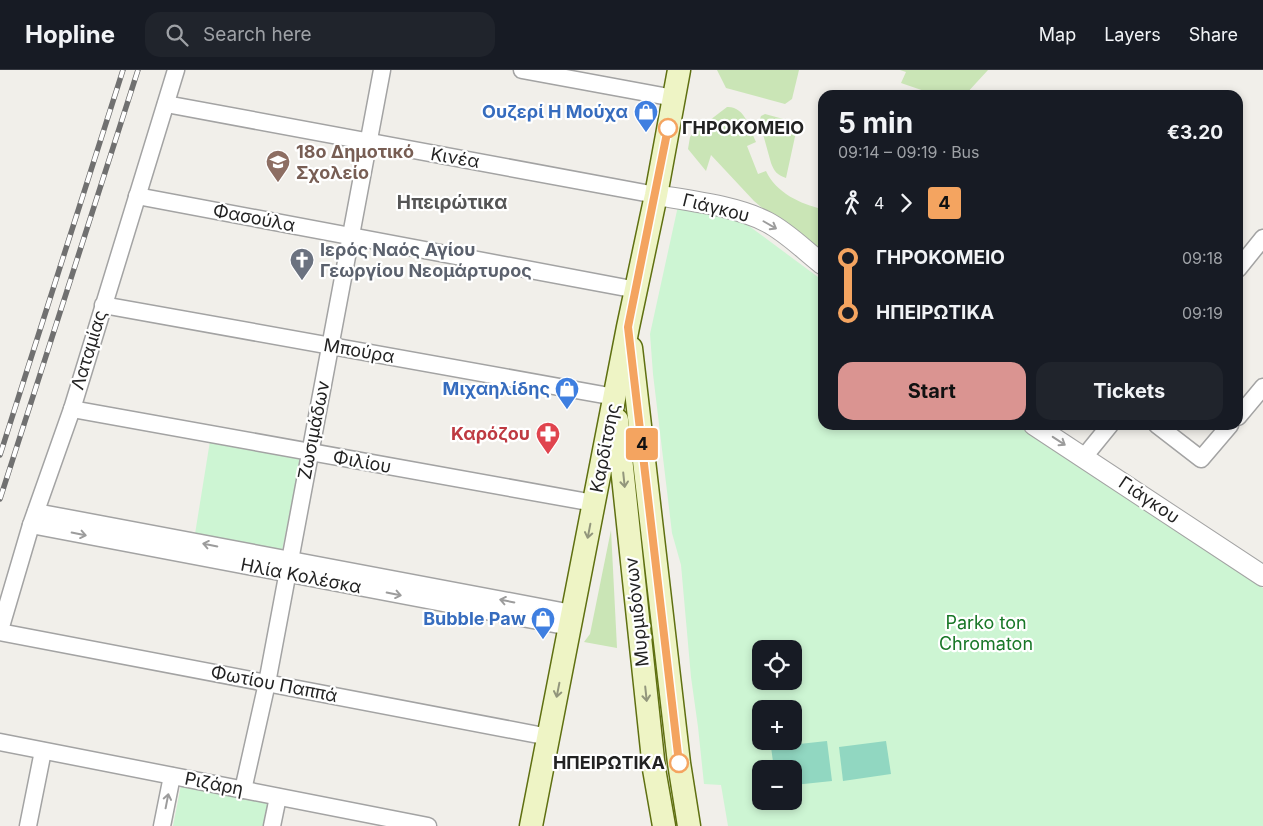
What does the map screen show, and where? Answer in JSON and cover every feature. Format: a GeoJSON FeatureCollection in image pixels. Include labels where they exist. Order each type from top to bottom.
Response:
{"type":"FeatureCollection","features":[{"type":"Feature","properties":{"kind":"main road","name":"Καρδίτσης"},"geometry":{"type":"LineString","coordinates":[[530,826],[628,327],[656,195],[679,70]]}},
{"type":"Feature","properties":{"kind":"main road","name":"Μυρμιδόνων"},"geometry":{"type":"LineString","coordinates":[[628,327],[678,754],[689,826]]}},
{"type":"Feature","properties":{"kind":"main road","name":"Μυρμιδόνων"},"geometry":{"type":"LineString","coordinates":[[615,397],[654,769],[664,826]]}},
{"type":"Feature","properties":{"kind":"street","name":"Λαταμίας"},"geometry":{"type":"LineString","coordinates":[[0,631],[34,518],[72,409],[176,70]]}},
{"type":"Feature","properties":{"kind":"street","name":"Ζωσιμάδων"},"geometry":{"type":"LineString","coordinates":[[243,790],[267,682],[382,70]]}},
{"type":"Feature","properties":{"kind":"street"},"geometry":{"type":"LineString","coordinates":[[522,70],[674,98]]}},
{"type":"Feature","properties":{"kind":"street","name":"Κινέα"},"geometry":{"type":"LineString","coordinates":[[166,104],[656,195]]}},
{"type":"Feature","properties":{"kind":"street","name":"Γιάγκου"},"geometry":{"type":"LineString","coordinates":[[656,195],[741,212],[768,222],[798,242],[818,260]]}},
{"type":"Feature","properties":{"kind":"street","name":"Φασούλα"},"geometry":{"type":"LineString","coordinates":[[137,196],[637,290]]}},
{"type":"Feature","properties":{"kind":"street"},"geometry":{"type":"LineString","coordinates":[[1243,263],[1263,238]]}},
{"type":"Feature","properties":{"kind":"street","name":"Μπούρα"},"geometry":{"type":"LineString","coordinates":[[103,305],[615,397]]}},
{"type":"Feature","properties":{"kind":"street"},"geometry":{"type":"LineString","coordinates":[[1243,411],[1263,387]]}},
{"type":"Feature","properties":{"kind":"street","name":"Φιλίου"},"geometry":{"type":"LineString","coordinates":[[72,409],[594,503]]}},
{"type":"Feature","properties":{"kind":"street","name":"Γιάγκου"},"geometry":{"type":"LineString","coordinates":[[1042,430],[1263,576]]}},
{"type":"Feature","properties":{"kind":"street"},"geometry":{"type":"LineString","coordinates":[[1084,458],[1106,430]]}},
{"type":"Feature","properties":{"kind":"street"},"geometry":{"type":"LineString","coordinates":[[1164,430],[1202,458],[1226,430]]}},
{"type":"Feature","properties":{"kind":"street","name":"Ηλία Κολέσκα"},"geometry":{"type":"LineString","coordinates":[[34,518],[571,620]]}},
{"type":"Feature","properties":{"kind":"street","name":"Φωτίου Παππά"},"geometry":{"type":"LineString","coordinates":[[0,631],[549,737]]}},
{"type":"Feature","properties":{"kind":"street","name":"Ριζάρη"},"geometry":{"type":"LineString","coordinates":[[0,742],[278,797],[395,823],[428,826]]}},
{"type":"Feature","properties":{"kind":"street"},"geometry":{"type":"LineString","coordinates":[[28,826],[43,751]]}},
{"type":"Feature","properties":{"kind":"street"},"geometry":{"type":"LineString","coordinates":[[162,826],[172,776]]}},
{"type":"Feature","properties":{"kind":"street"},"geometry":{"type":"LineString","coordinates":[[272,826],[278,797]]}},
{"type":"Feature","properties":{"kind":"green space"},"geometry":{"type":"Polygon","coordinates":[[[717,70],[799,70],[792,99],[785,104],[726,88],[717,70]]]}},
{"type":"Feature","properties":{"kind":"green space"},"geometry":{"type":"Polygon","coordinates":[[[900,70],[988,70],[970,90],[921,90],[901,83],[906,72],[900,70]]]}},
{"type":"Feature","properties":{"kind":"green space"},"geometry":{"type":"Polygon","coordinates":[[[727,107],[738,110],[743,114],[756,142],[747,146],[758,174],[766,171],[776,186],[790,196],[798,201],[818,208],[818,249],[786,228],[754,201],[711,155],[706,171],[688,149],[690,137],[727,107]]]}},
{"type":"Feature","properties":{"kind":"green space"},"geometry":{"type":"Polygon","coordinates":[[[765,114],[787,120],[789,127],[796,132],[786,178],[776,172],[771,163],[760,119],[765,114]]]}},
{"type":"Feature","properties":{"kind":"green space","name":"Parko ton Chromaton"},"geometry":{"type":"Polygon","coordinates":[[[678,206],[736,217],[818,277],[818,430],[1028,430],[1263,588],[1263,826],[728,826],[721,785],[704,784],[691,677],[681,565],[672,533],[650,334],[678,206]]]}},
{"type":"Feature","properties":{"kind":"green space"},"geometry":{"type":"Polygon","coordinates":[[[210,441],[301,456],[282,551],[195,534],[210,441]]]}},
{"type":"Feature","properties":{"kind":"green space"},"geometry":{"type":"Polygon","coordinates":[[[611,530],[617,648],[584,642],[590,634],[611,530]]]}},
{"type":"Feature","properties":{"kind":"green space"},"geometry":{"type":"Polygon","coordinates":[[[827,741],[832,781],[802,784],[802,760],[773,760],[771,750],[802,750],[802,744],[827,741]]]}},
{"type":"Feature","properties":{"kind":"green space"},"geometry":{"type":"Polygon","coordinates":[[[886,741],[891,774],[843,781],[839,747],[886,741]]]}},
{"type":"Feature","properties":{"kind":"green space"},"geometry":{"type":"Polygon","coordinates":[[[181,785],[271,803],[267,826],[173,826],[181,785]]]}},
{"type":"Feature","properties":{"kind":"railway"},"geometry":{"type":"LineString","coordinates":[[0,455],[123,70]]}},
{"type":"Feature","properties":{"kind":"railway"},"geometry":{"type":"LineString","coordinates":[[0,499],[138,70]]}},
{"type":"Feature","properties":{"kind":"bus line","name":"4"},"geometry":{"type":"LineString","coordinates":[[668,128],[628,327],[679,763]]}},
{"type":"Feature","properties":{"kind":"place","name":"ΓΗΡΟΚΟΜΕΙΟ"},"geometry":{"type":"Point","coordinates":[668,128]}},
{"type":"Feature","properties":{"kind":"place","name":"Ουζερί Η Μούχα"},"geometry":{"type":"Point","coordinates":[646,133]}},
{"type":"Feature","properties":{"kind":"place","name":"18ο Δημοτικό Σχολείο"},"geometry":{"type":"Point","coordinates":[278,183]}},
{"type":"Feature","properties":{"kind":"place","name":"Ιερός Ναός Αγίου Γεωργίου Νεομάρτυρος"},"geometry":{"type":"Point","coordinates":[302,281]}},
{"type":"Feature","properties":{"kind":"place","name":"Μιχαηλίδης"},"geometry":{"type":"Point","coordinates":[567,410]}},
{"type":"Feature","properties":{"kind":"place","name":"Καρόζου"},"geometry":{"type":"Point","coordinates":[548,455]}},
{"type":"Feature","properties":{"kind":"place","name":"Bubble Paw"},"geometry":{"type":"Point","coordinates":[543,640]}},
{"type":"Feature","properties":{"kind":"place","name":"ΗΠΕΙΡΩΤΙΚΑ"},"geometry":{"type":"Point","coordinates":[679,763]}},
{"type":"Feature","properties":{"kind":"district","name":"Ηπειρώτικα"},"geometry":{"type":"Point","coordinates":[452,202]}}]}
